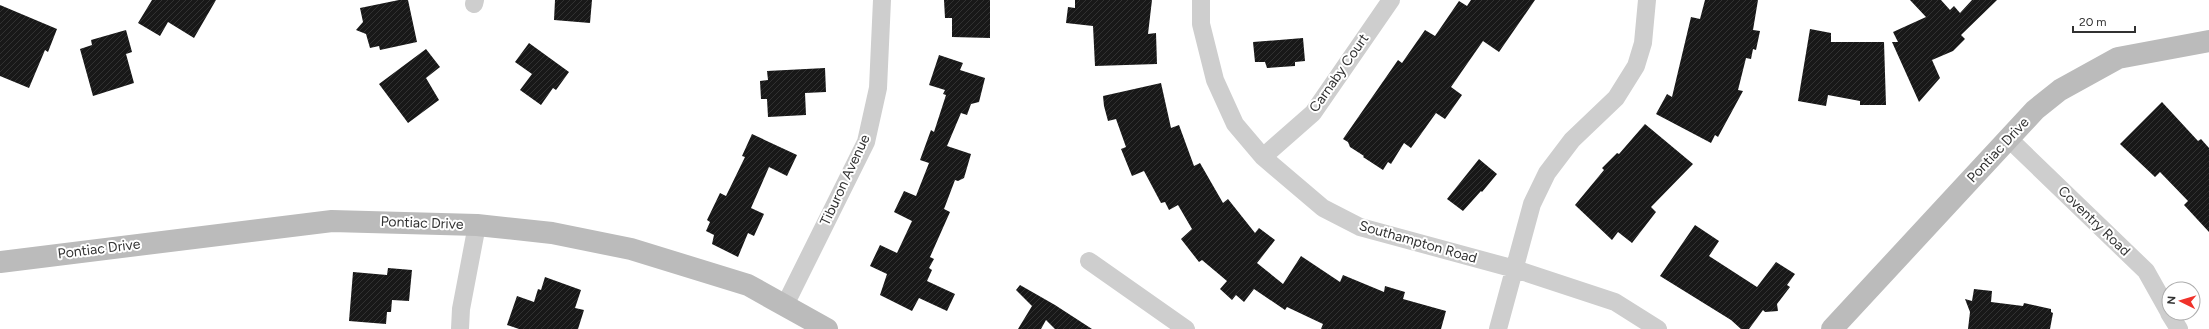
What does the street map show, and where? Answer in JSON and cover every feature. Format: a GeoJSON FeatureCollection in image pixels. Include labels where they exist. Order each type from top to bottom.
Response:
{"type":"FeatureCollection","features":[{"type":"Feature","properties":{"kind":"main road","name":"Pontiac Drive"},"geometry":{"type":"LineString","coordinates":[[1832,329],[2035,110],[2060,90],[2118,58],[2209,41]]}},
{"type":"Feature","properties":{"kind":"main road","name":"Pontiac Drive"},"geometry":{"type":"LineString","coordinates":[[0,262],[332,220],[477,224],[552,233],[631,249],[748,286],[827,329]]}},
{"type":"Feature","properties":{"kind":"street","name":"Tiburon Avenue"},"geometry":{"type":"LineString","coordinates":[[785,305],[866,142],[878,88],[882,0]]}},
{"type":"Feature","properties":{"kind":"street","name":"Southampton Road"},"geometry":{"type":"LineString","coordinates":[[1201,0],[1201,24],[1215,80],[1235,124],[1263,157],[1323,208],[1360,227],[1515,269],[1615,302],[1658,329]]}},
{"type":"Feature","properties":{"kind":"street","name":"Carnaby Court"},"geometry":{"type":"LineString","coordinates":[[1263,157],[1313,113],[1391,0]]}},
{"type":"Feature","properties":{"kind":"street"},"geometry":{"type":"LineString","coordinates":[[1498,329],[1532,204],[1547,173],[1572,140],[1616,98],[1636,66],[1643,43],[1647,0]]}},
{"type":"Feature","properties":{"kind":"street","name":"Coventry Road"},"geometry":{"type":"LineString","coordinates":[[2009,139],[2146,271],[2161,298]]}},
{"type":"Feature","properties":{"kind":"street"},"geometry":{"type":"LineString","coordinates":[[460,329],[462,309],[477,224]]}},
{"type":"Feature","properties":{"kind":"street"},"geometry":{"type":"LineString","coordinates":[[1089,260],[1186,329]]}},
{"type":"Feature","properties":{"kind":"building"},"geometry":{"type":"Polygon","coordinates":[[[152,0],[216,0],[194,38],[168,22],[160,36],[138,23],[152,0]]]}},
{"type":"Feature","properties":{"kind":"building"},"geometry":{"type":"Polygon","coordinates":[[[399,0],[408,0],[417,42],[380,50],[379,46],[370,48],[366,34],[356,30],[363,22],[360,8],[399,0]]]}},
{"type":"Feature","properties":{"kind":"building"},"geometry":{"type":"Polygon","coordinates":[[[555,0],[592,0],[590,23],[554,20],[555,0]]]}},
{"type":"Feature","properties":{"kind":"building"},"geometry":{"type":"Polygon","coordinates":[[[944,0],[990,0],[990,38],[952,37],[952,18],[945,18],[944,0]]]}},
{"type":"Feature","properties":{"kind":"building"},"geometry":{"type":"Polygon","coordinates":[[[1075,0],[1152,0],[1148,34],[1156,33],[1157,64],[1095,66],[1093,26],[1066,23],[1068,7],[1075,8],[1075,0]]]}},
{"type":"Feature","properties":{"kind":"building"},"geometry":{"type":"Polygon","coordinates":[[[1471,0],[1535,0],[1499,52],[1483,41],[1451,87],[1462,95],[1445,119],[1436,113],[1411,148],[1404,143],[1391,164],[1388,162],[1383,170],[1350,147],[1348,142],[1343,139],[1398,60],[1402,63],[1425,30],[1435,36],[1459,1],[1467,6],[1471,0]]]}},
{"type":"Feature","properties":{"kind":"building"},"geometry":{"type":"Polygon","coordinates":[[[1705,0],[1758,0],[1753,30],[1760,31],[1756,50],[1753,49],[1751,59],[1746,58],[1738,90],[1743,91],[1718,137],[1715,135],[1711,143],[1656,114],[1667,94],[1672,97],[1691,17],[1700,19],[1705,0]]]}},
{"type":"Feature","properties":{"kind":"building"},"geometry":{"type":"Polygon","coordinates":[[[1910,0],[1941,0],[1950,10],[1954,6],[1960,13],[1972,0],[1997,0],[1961,35],[1965,39],[1953,51],[1932,60],[1940,78],[1919,102],[1892,42],[1898,42],[1893,32],[1926,17],[1910,0]]]}},
{"type":"Feature","properties":{"kind":"building"},"geometry":{"type":"Polygon","coordinates":[[[0,5],[57,29],[48,52],[45,50],[29,88],[0,76],[0,5]]]}},
{"type":"Feature","properties":{"kind":"building"},"geometry":{"type":"Polygon","coordinates":[[[1810,29],[1831,33],[1831,42],[1884,42],[1886,105],[1860,105],[1860,101],[1828,95],[1826,106],[1798,101],[1810,29]]]}},
{"type":"Feature","properties":{"kind":"building"},"geometry":{"type":"Polygon","coordinates":[[[126,30],[132,52],[126,54],[134,83],[93,96],[80,49],[92,45],[91,40],[126,30]]]}},
{"type":"Feature","properties":{"kind":"building"},"geometry":{"type":"Polygon","coordinates":[[[1303,38],[1305,61],[1295,62],[1295,66],[1267,68],[1265,62],[1255,62],[1253,42],[1303,38]]]}},
{"type":"Feature","properties":{"kind":"building"},"geometry":{"type":"Polygon","coordinates":[[[529,43],[569,72],[556,90],[553,88],[541,105],[520,90],[532,74],[515,62],[529,43]]]}},
{"type":"Feature","properties":{"kind":"building"},"geometry":{"type":"Polygon","coordinates":[[[426,49],[440,67],[426,78],[439,100],[408,123],[379,84],[426,49]]]}},
{"type":"Feature","properties":{"kind":"building"},"geometry":{"type":"Polygon","coordinates":[[[939,55],[963,63],[960,70],[985,78],[979,102],[971,104],[967,115],[961,113],[947,146],[971,154],[964,178],[958,181],[955,180],[944,209],[950,212],[930,257],[934,259],[929,268],[932,270],[927,281],[955,294],[947,311],[919,298],[912,311],[880,295],[887,274],[870,266],[880,245],[897,253],[912,221],[894,212],[904,191],[916,196],[929,163],[920,160],[931,130],[934,132],[946,95],[943,94],[945,90],[929,85],[939,55]]]}},
{"type":"Feature","properties":{"kind":"building"},"geometry":{"type":"Polygon","coordinates":[[[825,68],[826,92],[805,93],[806,115],[768,117],[767,99],[761,99],[760,81],[768,80],[767,71],[825,68]]]}},
{"type":"Feature","properties":{"kind":"building"},"geometry":{"type":"Polygon","coordinates":[[[1161,83],[1171,128],[1179,125],[1194,166],[1200,163],[1223,203],[1228,199],[1255,233],[1259,228],[1275,240],[1257,263],[1283,284],[1301,256],[1340,282],[1343,275],[1384,292],[1385,286],[1405,292],[1403,299],[1446,311],[1441,329],[1321,329],[1323,324],[1287,307],[1285,310],[1254,289],[1244,302],[1236,295],[1232,300],[1220,289],[1227,281],[1202,260],[1199,262],[1181,239],[1192,229],[1178,205],[1169,210],[1165,202],[1161,203],[1144,171],[1132,176],[1121,149],[1126,147],[1116,119],[1108,121],[1103,96],[1161,83]]]}},
{"type":"Feature","properties":{"kind":"building"},"geometry":{"type":"Polygon","coordinates":[[[2162,102],[2198,141],[2201,139],[2209,148],[2209,232],[2184,205],[2188,201],[2160,172],[2155,177],[2120,144],[2162,102]]]}},
{"type":"Feature","properties":{"kind":"building"},"geometry":{"type":"Polygon","coordinates":[[[1645,124],[1693,164],[1651,207],[1656,212],[1632,243],[1618,232],[1612,240],[1575,205],[1604,170],[1602,168],[1617,153],[1619,154],[1645,124]]]}},
{"type":"Feature","properties":{"kind":"building"},"geometry":{"type":"Polygon","coordinates":[[[752,134],[797,155],[787,176],[769,167],[751,208],[764,214],[754,236],[748,233],[738,257],[712,244],[714,235],[706,231],[710,222],[707,220],[720,193],[726,196],[745,157],[742,156],[752,134]]]}},
{"type":"Feature","properties":{"kind":"building"},"geometry":{"type":"Polygon","coordinates":[[[1479,159],[1497,174],[1463,211],[1447,199],[1479,159]]]}},
{"type":"Feature","properties":{"kind":"building"},"geometry":{"type":"Polygon","coordinates":[[[1695,225],[1719,241],[1709,256],[1757,287],[1776,262],[1795,274],[1787,285],[1790,287],[1777,304],[1778,311],[1765,312],[1763,310],[1749,329],[1741,329],[1731,320],[1660,276],[1695,225]]]}},
{"type":"Feature","properties":{"kind":"building"},"geometry":{"type":"Polygon","coordinates":[[[388,268],[412,270],[409,301],[392,300],[391,312],[387,312],[386,324],[349,321],[353,272],[387,275],[388,268]]]}},
{"type":"Feature","properties":{"kind":"building"},"geometry":{"type":"Polygon","coordinates":[[[545,277],[581,290],[575,308],[584,310],[578,329],[519,329],[507,325],[517,296],[534,302],[538,289],[541,290],[545,277]]]}},
{"type":"Feature","properties":{"kind":"building"},"geometry":{"type":"Polygon","coordinates":[[[1020,285],[1092,329],[1055,329],[1046,320],[1041,329],[1018,329],[1032,306],[1016,290],[1020,285]]]}},
{"type":"Feature","properties":{"kind":"building"},"geometry":{"type":"Polygon","coordinates":[[[1974,289],[1992,291],[1991,302],[2023,306],[2024,303],[2051,309],[2051,312],[2053,313],[2050,329],[1968,329],[1970,312],[1965,299],[1972,301],[1974,289]]]}}]}
